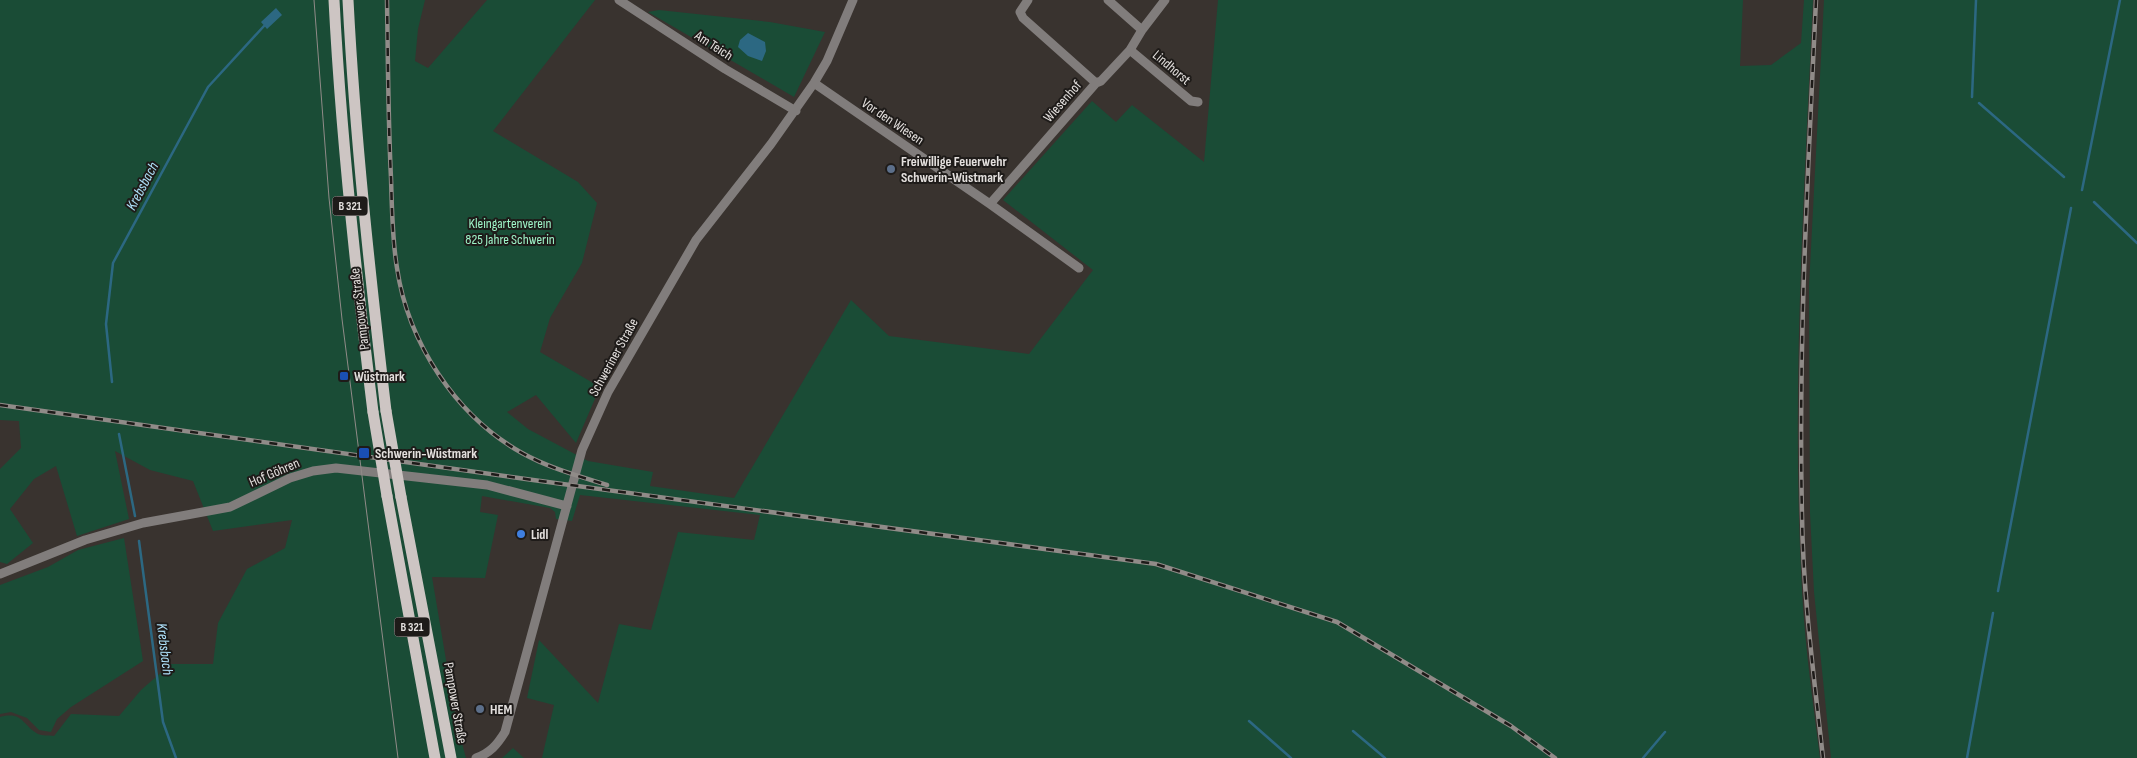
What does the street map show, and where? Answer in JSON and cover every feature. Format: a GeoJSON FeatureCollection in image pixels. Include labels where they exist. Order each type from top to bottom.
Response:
{"type":"FeatureCollection","features":[{"type":"Feature","properties":{"kind":"main road","name":"Pampower Straße"},"geometry":{"type":"LineString","coordinates":[[334,0],[354,250],[373,412],[435,758]]}},
{"type":"Feature","properties":{"kind":"main road","name":"Pampower Straße"},"geometry":{"type":"LineString","coordinates":[[348,0],[367,248],[386,411],[451,758]]}},
{"type":"Feature","properties":{"kind":"street","name":"Am Teich"},"geometry":{"type":"LineString","coordinates":[[619,0],[726,69],[796,110]]}},
{"type":"Feature","properties":{"kind":"street","name":"Schweriner Straße"},"geometry":{"type":"LineString","coordinates":[[476,758],[485,755],[497,746],[505,732],[582,450],[608,392],[696,240],[796,110],[814,83],[827,61],[853,0]]}},
{"type":"Feature","properties":{"kind":"street","name":"Wiesenhof"},"geometry":{"type":"LineString","coordinates":[[990,204],[1096,83],[1023,18],[1020,12],[1028,0]]}},
{"type":"Feature","properties":{"kind":"street"},"geometry":{"type":"LineString","coordinates":[[1108,0],[1142,30]]}},
{"type":"Feature","properties":{"kind":"street"},"geometry":{"type":"LineString","coordinates":[[1096,83],[1101,81],[1130,50],[1142,30],[1165,0]]}},
{"type":"Feature","properties":{"kind":"street","name":"Lindhorst"},"geometry":{"type":"LineString","coordinates":[[1130,50],[1191,101],[1198,102]]}},
{"type":"Feature","properties":{"kind":"street","name":"Vor den Wiesen"},"geometry":{"type":"LineString","coordinates":[[814,83],[990,204],[1079,268]]}},
{"type":"Feature","properties":{"kind":"street","name":"Hof Göhren"},"geometry":{"type":"LineString","coordinates":[[0,574],[102,535],[143,523],[230,507],[290,478],[324,468],[487,485],[567,506]]}},
{"type":"Feature","properties":{"kind":"green space","name":"Kleingartenverein 825 Jahre Schwerin"},"geometry":{"type":"Polygon","coordinates":[[[0,0],[425,0],[418,29],[415,61],[428,68],[487,0],[595,0],[493,131],[578,182],[597,203],[582,263],[550,318],[540,352],[600,387],[576,443],[536,395],[507,412],[528,429],[588,461],[653,472],[650,486],[734,498],[851,300],[889,336],[1029,354],[1093,270],[1003,200],[1092,101],[1116,122],[1132,105],[1204,162],[1218,0],[1743,0],[1740,66],[1771,65],[1801,43],[1804,0],[1813,0],[1800,296],[1798,443],[1803,612],[1820,758],[542,758],[554,705],[527,698],[539,640],[598,703],[619,624],[651,630],[678,532],[754,540],[760,515],[580,495],[572,521],[556,519],[555,512],[550,508],[482,496],[480,512],[498,515],[485,578],[432,577],[457,725],[466,758],[0,758],[0,717],[18,717],[38,734],[54,736],[71,714],[119,716],[141,690],[171,664],[213,664],[218,623],[247,569],[285,548],[292,520],[213,531],[193,481],[150,470],[115,451],[129,519],[77,536],[56,466],[34,479],[10,509],[33,543],[7,564],[0,562],[0,469],[21,448],[19,421],[0,420],[0,0]]]}},
{"type":"Feature","properties":{"kind":"green space"},"geometry":{"type":"Polygon","coordinates":[[[1824,0],[2137,0],[2137,758],[1831,758],[1814,592],[1810,513],[1809,286],[1824,0]]]}},
{"type":"Feature","properties":{"kind":"green space"},"geometry":{"type":"Polygon","coordinates":[[[659,10],[770,22],[825,32],[794,97],[648,12],[659,10]]]}},
{"type":"Feature","properties":{"kind":"green space"},"geometry":{"type":"Polygon","coordinates":[[[124,538],[143,661],[71,707],[57,719],[51,732],[39,730],[27,718],[11,712],[0,714],[0,585],[48,567],[78,550],[124,538]]]}},
{"type":"Feature","properties":{"kind":"green space"},"geometry":{"type":"Polygon","coordinates":[[[513,748],[524,758],[502,758],[513,748]]]}},
{"type":"Feature","properties":{"kind":"water"},"geometry":{"type":"Polygon","coordinates":[[[276,8],[282,15],[267,29],[261,22],[276,8]]]}},
{"type":"Feature","properties":{"kind":"water"},"geometry":{"type":"Polygon","coordinates":[[[748,33],[765,42],[766,51],[762,61],[748,56],[738,47],[740,40],[748,33]]]}},
{"type":"Feature","properties":{"kind":"waterway"},"geometry":{"type":"LineString","coordinates":[[1972,97],[1976,0]]}},
{"type":"Feature","properties":{"kind":"waterway"},"geometry":{"type":"LineString","coordinates":[[2082,190],[2120,0]]}},
{"type":"Feature","properties":{"kind":"waterway","name":"Krebsbach"},"geometry":{"type":"LineString","coordinates":[[112,382],[106,324],[113,263],[208,87],[264,26]]}},
{"type":"Feature","properties":{"kind":"waterway"},"geometry":{"type":"LineString","coordinates":[[1979,103],[2064,177]]}},
{"type":"Feature","properties":{"kind":"waterway"},"geometry":{"type":"LineString","coordinates":[[2094,202],[2137,243]]}},
{"type":"Feature","properties":{"kind":"waterway"},"geometry":{"type":"LineString","coordinates":[[1998,591],[2071,208]]}},
{"type":"Feature","properties":{"kind":"waterway","name":"Krebsbach"},"geometry":{"type":"LineString","coordinates":[[119,434],[135,516]]}},
{"type":"Feature","properties":{"kind":"waterway","name":"Krebsbach"},"geometry":{"type":"LineString","coordinates":[[139,541],[163,722],[176,758]]}},
{"type":"Feature","properties":{"kind":"waterway"},"geometry":{"type":"LineString","coordinates":[[1967,758],[1993,613]]}},
{"type":"Feature","properties":{"kind":"waterway"},"geometry":{"type":"LineString","coordinates":[[1249,721],[1291,758]]}},
{"type":"Feature","properties":{"kind":"waterway"},"geometry":{"type":"LineString","coordinates":[[1353,731],[1385,758]]}},
{"type":"Feature","properties":{"kind":"waterway"},"geometry":{"type":"LineString","coordinates":[[1643,758],[1665,732]]}},
{"type":"Feature","properties":{"kind":"tram line"},"geometry":{"type":"LineString","coordinates":[[314,0],[329,198],[342,319],[398,758]]}},
{"type":"Feature","properties":{"kind":"railway"},"geometry":{"type":"LineString","coordinates":[[387,0],[393,234],[403,296],[424,350],[456,398],[498,438],[543,463],[607,485]]}},
{"type":"Feature","properties":{"kind":"railway"},"geometry":{"type":"LineString","coordinates":[[1816,0],[1805,258],[1801,451],[1804,576],[1823,758]]}},
{"type":"Feature","properties":{"kind":"railway"},"geometry":{"type":"LineString","coordinates":[[0,405],[533,480],[1156,564],[1337,622],[1511,726],[1555,758]]}},
{"type":"Feature","properties":{"kind":"place","name":"Freiwillige Feuerwehr Schwerin-Wüstmark"},"geometry":{"type":"Point","coordinates":[891,169]}},
{"type":"Feature","properties":{"kind":"place","name":"Wüstmark"},"geometry":{"type":"Point","coordinates":[344,376]}},
{"type":"Feature","properties":{"kind":"place","name":"Schwerin-Wüstmark"},"geometry":{"type":"Point","coordinates":[364,453]}},
{"type":"Feature","properties":{"kind":"place","name":"Lidl"},"geometry":{"type":"Point","coordinates":[521,534]}},
{"type":"Feature","properties":{"kind":"place","name":"HEM"},"geometry":{"type":"Point","coordinates":[480,709]}}]}
